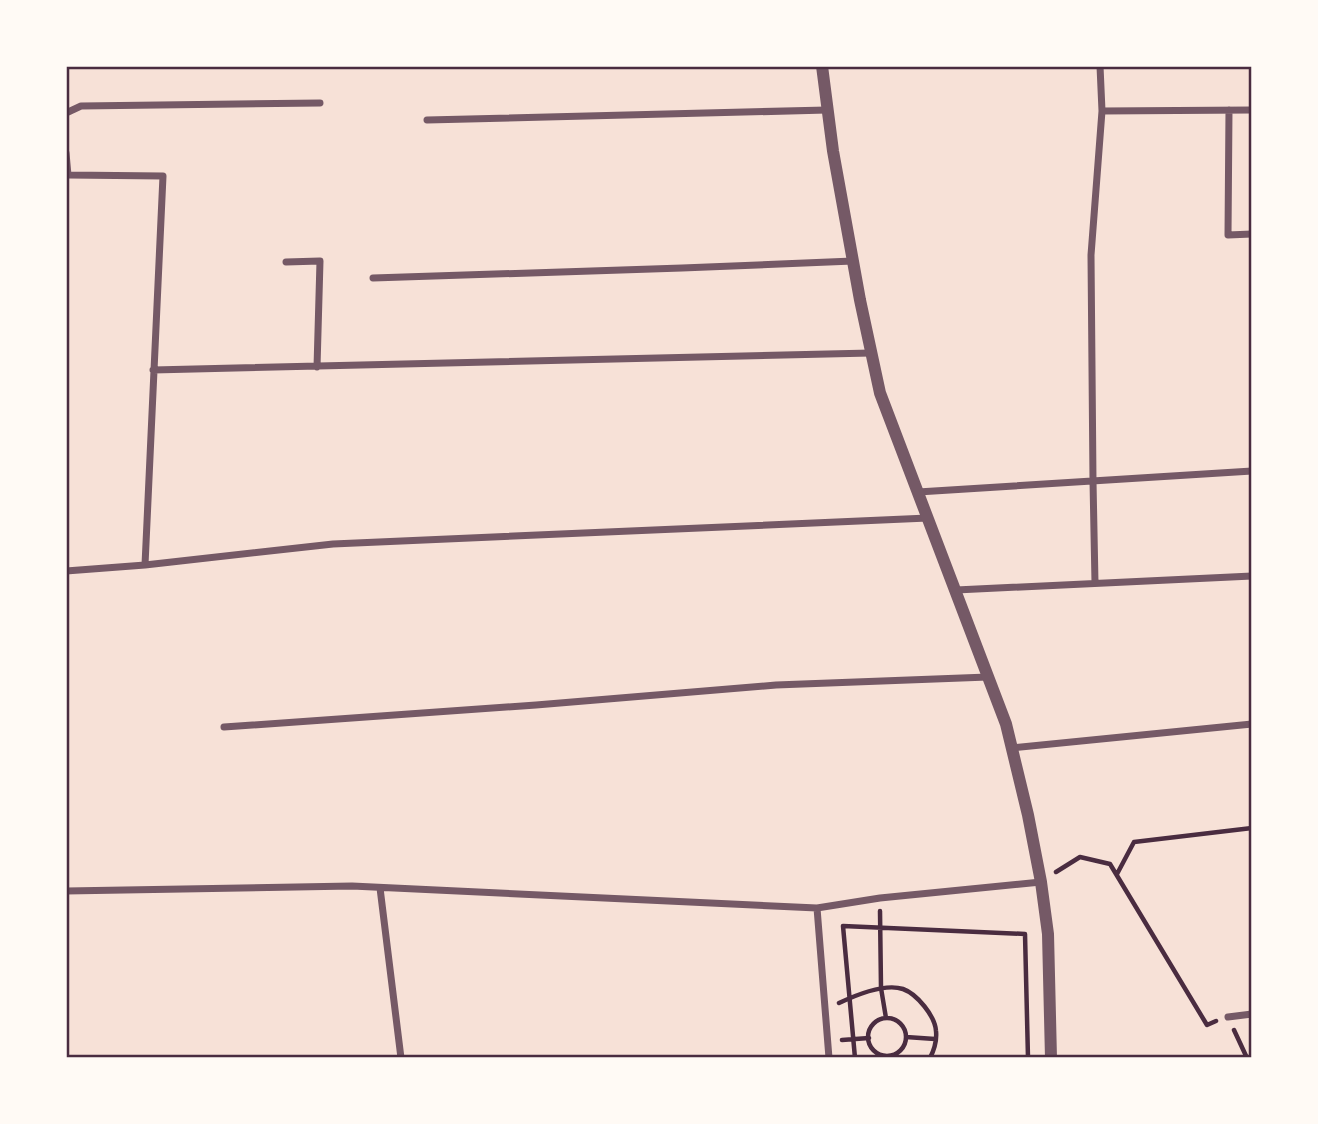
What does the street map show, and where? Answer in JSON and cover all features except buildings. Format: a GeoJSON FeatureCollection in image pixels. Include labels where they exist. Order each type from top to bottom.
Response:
{"type":"FeatureCollection","features":[{"type":"Feature","properties":{"kind":"street"},"geometry":{"type":"LineString","coordinates":[[821,66],[853,261],[880,393],[1006,724],[1028,815],[1048,934],[1051,1058]]}},
{"type":"Feature","properties":{"kind":"street"},"geometry":{"type":"LineString","coordinates":[[1096,583],[1091,255],[1102,111],[1100,66]]}},
{"type":"Feature","properties":{"kind":"street"},"geometry":{"type":"LineString","coordinates":[[66,113],[81,106],[320,103]]}},
{"type":"Feature","properties":{"kind":"street"},"geometry":{"type":"LineString","coordinates":[[427,120],[827,110]]}},
{"type":"Feature","properties":{"kind":"street"},"geometry":{"type":"LineString","coordinates":[[1229,110],[1228,235],[1251,234]]}},
{"type":"Feature","properties":{"kind":"street"},"geometry":{"type":"LineString","coordinates":[[1102,111],[1251,110]]}},
{"type":"Feature","properties":{"kind":"street"},"geometry":{"type":"LineString","coordinates":[[66,153],[68,175],[163,176],[145,565]]}},
{"type":"Feature","properties":{"kind":"street"},"geometry":{"type":"LineString","coordinates":[[286,262],[320,261],[317,367]]}},
{"type":"Feature","properties":{"kind":"street"},"geometry":{"type":"LineString","coordinates":[[373,278],[853,261]]}},
{"type":"Feature","properties":{"kind":"street"},"geometry":{"type":"LineString","coordinates":[[153,370],[871,353]]}},
{"type":"Feature","properties":{"kind":"street"},"geometry":{"type":"LineString","coordinates":[[918,492],[1251,471]]}},
{"type":"Feature","properties":{"kind":"street"},"geometry":{"type":"LineString","coordinates":[[66,571],[334,544],[928,518]]}},
{"type":"Feature","properties":{"kind":"street"},"geometry":{"type":"LineString","coordinates":[[956,590],[1251,576]]}},
{"type":"Feature","properties":{"kind":"street"},"geometry":{"type":"LineString","coordinates":[[224,727],[776,685],[989,677]]}},
{"type":"Feature","properties":{"kind":"street"},"geometry":{"type":"LineString","coordinates":[[1012,748],[1251,724]]}},
{"type":"Feature","properties":{"kind":"street"},"geometry":{"type":"LineString","coordinates":[[66,891],[352,886],[817,908],[880,898],[1041,882]]}},
{"type":"Feature","properties":{"kind":"street"},"geometry":{"type":"LineString","coordinates":[[380,888],[401,1058]]}},
{"type":"Feature","properties":{"kind":"street"},"geometry":{"type":"LineString","coordinates":[[817,908],[829,1058]]}},
{"type":"Feature","properties":{"kind":"street"},"geometry":{"type":"LineString","coordinates":[[1228,1017],[1251,1013]]}},
{"type":"Feature","properties":{"kind":"path"},"geometry":{"type":"LineString","coordinates":[[1117,875],[1134,842],[1251,828]]}},
{"type":"Feature","properties":{"kind":"path"},"geometry":{"type":"LineString","coordinates":[[1041,882],[1080,857],[1110,864],[1207,1025],[1228,1017],[1247,1058]]}},
{"type":"Feature","properties":{"kind":"path"},"geometry":{"type":"LineString","coordinates":[[880,898],[881,988],[886,1018]]}},
{"type":"Feature","properties":{"kind":"path"},"geometry":{"type":"LineString","coordinates":[[855,1058],[843,926],[1025,934],[1028,1058]]}},
{"type":"Feature","properties":{"kind":"path"},"geometry":{"type":"LineString","coordinates":[[825,1009],[881,988],[903,989],[925,1005],[937,1029],[930,1058]]}},
{"type":"Feature","properties":{"kind":"path"},"geometry":{"type":"LineString","coordinates":[[880,1018],[895,1018],[906,1029],[906,1037],[906,1045],[895,1055],[880,1055],[869,1044],[869,1029],[880,1018]]}},
{"type":"Feature","properties":{"kind":"path"},"geometry":{"type":"LineString","coordinates":[[906,1037],[935,1039]]}},
{"type":"Feature","properties":{"kind":"path"},"geometry":{"type":"LineString","coordinates":[[828,1042],[869,1038]]}}]}
